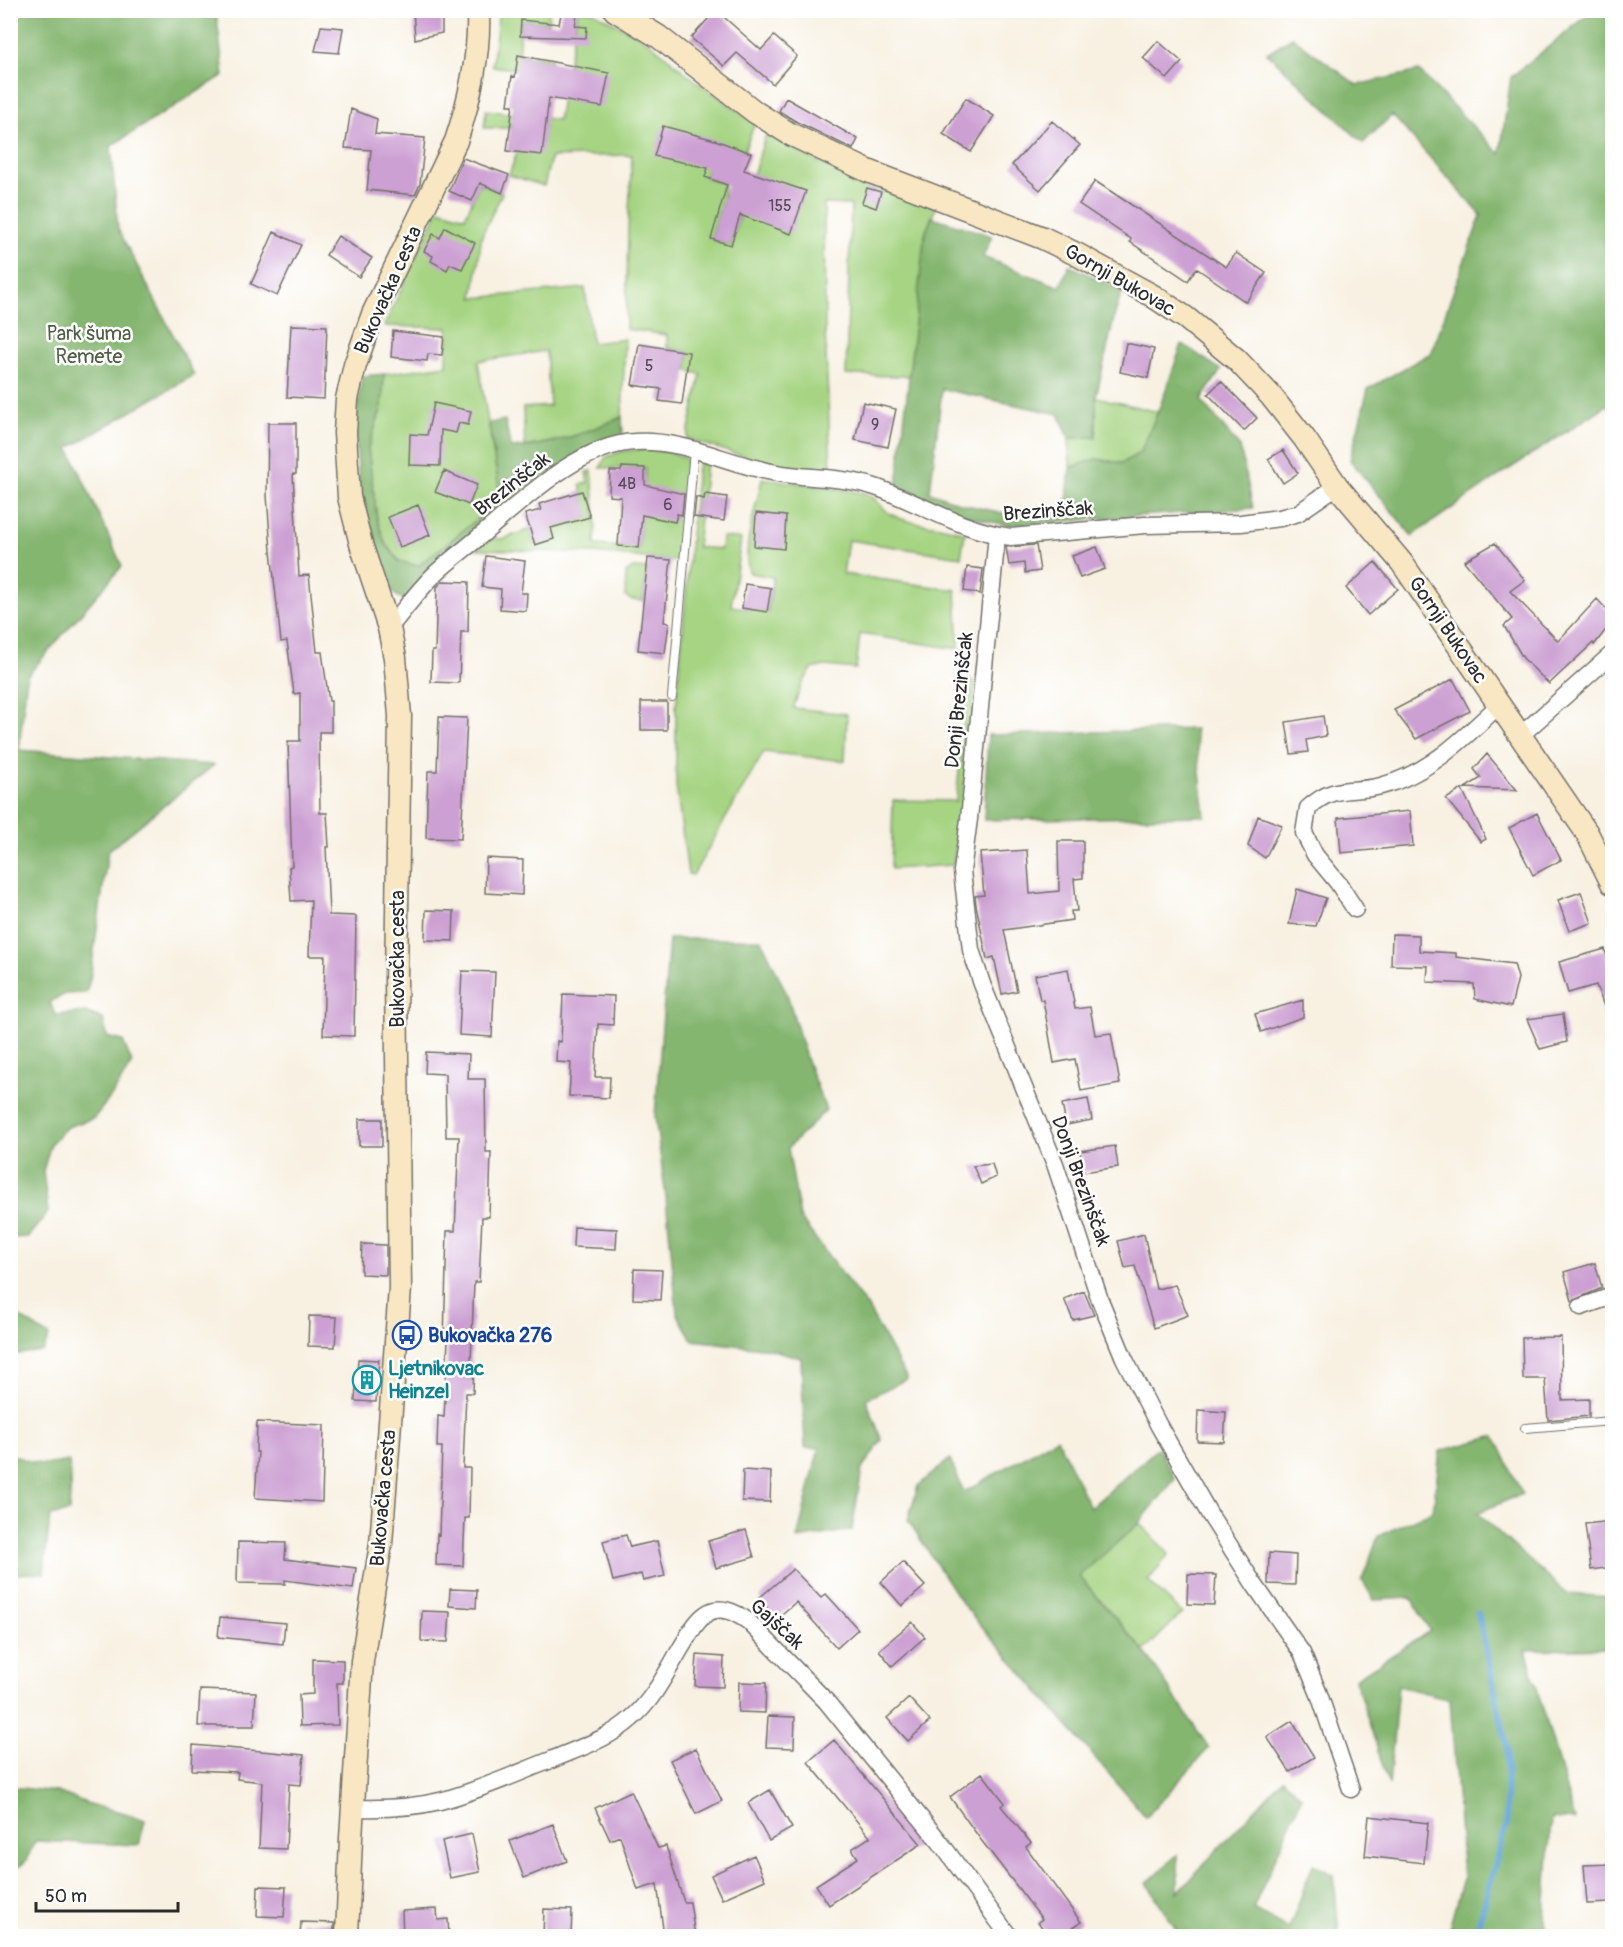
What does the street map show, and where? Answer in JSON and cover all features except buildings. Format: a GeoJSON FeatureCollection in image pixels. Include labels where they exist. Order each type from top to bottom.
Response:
{"type":"FeatureCollection","features":[{"type":"Feature","properties":{"kind":"main road","name":"Bukovačka cesta"},"geometry":{"type":"LineString","coordinates":[[347,1936],[362,1661],[381,1544],[400,1288],[396,979],[400,716],[395,658],[389,628],[361,544],[349,497],[345,433],[347,399],[355,365],[373,314],[456,141],[468,105],[475,69],[478,10]]}},
{"type":"Feature","properties":{"kind":"main road","name":"Gornji Bukovac"},"geometry":{"type":"LineString","coordinates":[[615,10],[659,37],[755,112],[790,134],[868,171],[1043,238],[1109,271],[1186,318],[1237,360],[1270,396],[1304,438],[1337,486],[1402,563],[1587,833],[1612,883]]}},
{"type":"Feature","properties":{"kind":"street","name":"Brezinščak"},"geometry":{"type":"LineString","coordinates":[[389,628],[436,573],[522,501],[570,465],[602,449],[633,442],[680,446],[773,472],[860,483],[969,528],[1011,537],[1145,525],[1241,523],[1280,518],[1298,513],[1337,486]]}},
{"type":"Feature","properties":{"kind":"street","name":"Donji Brezinščak"},"geometry":{"type":"LineString","coordinates":[[997,535],[962,871],[971,950],[982,984],[1055,1164],[1100,1300],[1124,1358],[1159,1426],[1210,1515],[1302,1653],[1316,1685],[1351,1789]]}},
{"type":"Feature","properties":{"kind":"street"},"geometry":{"type":"LineString","coordinates":[[1521,735],[1612,654]]}},
{"type":"Feature","properties":{"kind":"street","name":"Gornji Bukovac"},"geometry":{"type":"LineString","coordinates":[[1355,909],[1338,883],[1315,855],[1304,833],[1308,808],[1321,797],[1338,791],[1382,786],[1419,771],[1458,744],[1499,705]]}},
{"type":"Feature","properties":{"kind":"street"},"geometry":{"type":"LineString","coordinates":[[1581,1307],[1612,1296]]}},
{"type":"Feature","properties":{"kind":"street","name":"Gajščak"},"geometry":{"type":"LineString","coordinates":[[353,1808],[400,1808],[439,1801],[498,1781],[611,1734],[635,1716],[647,1703],[693,1628],[706,1614],[725,1610],[738,1614],[748,1621],[826,1701],[940,1842],[1009,1936]]}},
{"type":"Feature","properties":{"kind":"lane"},"geometry":{"type":"LineString","coordinates":[[672,697],[694,450]]}},
{"type":"Feature","properties":{"kind":"lane"},"geometry":{"type":"LineString","coordinates":[[1525,1428],[1612,1421]]}},
{"type":"Feature","properties":{"kind":"green space","name":"Park šuma Remete"},"geometry":{"type":"Polygon","coordinates":[[[10,11],[216,11],[224,75],[111,146],[118,229],[194,375],[69,448],[122,566],[27,676],[19,750],[214,765],[108,851],[90,979],[86,993],[65,994],[50,1002],[55,1015],[86,1012],[103,1019],[107,1037],[123,1041],[132,1063],[94,1118],[67,1127],[51,1143],[43,1171],[48,1212],[28,1237],[11,1238],[10,11]]]}},
{"type":"Feature","properties":{"kind":"green space"},"geometry":{"type":"Polygon","coordinates":[[[499,11],[549,11],[548,23],[521,20],[518,54],[551,58],[550,73],[492,66],[499,11]]]}},
{"type":"Feature","properties":{"kind":"green space"},"geometry":{"type":"Polygon","coordinates":[[[578,11],[592,11],[649,42],[697,82],[755,123],[744,151],[718,142],[705,177],[724,184],[723,199],[711,239],[731,245],[766,134],[830,168],[936,207],[926,231],[909,376],[846,375],[851,205],[824,204],[825,329],[831,470],[779,467],[687,439],[701,374],[687,371],[689,352],[667,348],[667,335],[626,329],[632,155],[551,157],[544,186],[509,175],[517,152],[545,128],[510,124],[509,128],[484,128],[486,110],[558,120],[578,11]]]}},
{"type":"Feature","properties":{"kind":"green space"},"geometry":{"type":"Polygon","coordinates":[[[1593,11],[1612,11],[1612,402],[1412,536],[1350,460],[1368,389],[1431,353],[1481,215],[1392,115],[1363,143],[1267,53],[1292,37],[1357,85],[1419,71],[1500,154],[1511,77],[1593,11]]]}},
{"type":"Feature","properties":{"kind":"green space"},"geometry":{"type":"Polygon","coordinates":[[[480,183],[502,193],[482,235],[473,298],[585,288],[592,343],[625,339],[622,417],[572,438],[525,447],[523,408],[550,406],[546,351],[478,361],[499,489],[484,514],[418,566],[399,561],[385,543],[377,519],[368,448],[382,407],[384,374],[447,365],[448,328],[384,326],[439,209],[465,217],[480,183]]]}},
{"type":"Feature","properties":{"kind":"green space"},"geometry":{"type":"Polygon","coordinates":[[[932,217],[992,236],[983,257],[1060,287],[1069,265],[1122,291],[1096,397],[1096,437],[1069,438],[1059,414],[942,389],[930,492],[962,504],[1008,514],[1066,512],[1070,468],[1096,459],[1122,463],[1140,453],[1158,412],[1182,344],[1221,370],[1201,400],[1240,447],[1253,508],[1006,525],[959,514],[897,487],[924,240],[932,217]]]}},
{"type":"Feature","properties":{"kind":"green space"},"geometry":{"type":"Polygon","coordinates":[[[384,374],[382,407],[368,448],[377,519],[385,543],[399,561],[418,566],[484,514],[499,489],[489,423],[505,420],[511,448],[555,442],[622,417],[623,437],[580,452],[403,599],[395,595],[386,579],[361,509],[355,429],[362,376],[384,374]]]}},
{"type":"Feature","properties":{"kind":"green space"},"geometry":{"type":"Polygon","coordinates":[[[1096,397],[1158,412],[1140,453],[1122,463],[1096,459],[1070,468],[1069,438],[1096,437],[1096,397]]]}},
{"type":"Feature","properties":{"kind":"green space"},"geometry":{"type":"Polygon","coordinates":[[[643,449],[674,453],[685,458],[687,463],[677,561],[594,553],[476,549],[492,538],[503,539],[530,529],[535,545],[554,539],[551,528],[589,517],[580,485],[588,482],[586,472],[592,471],[596,523],[595,545],[639,548],[641,521],[620,519],[644,503],[645,468],[600,468],[606,457],[624,451],[643,449]]]}},
{"type":"Feature","properties":{"kind":"green space"},"geometry":{"type":"Polygon","coordinates":[[[700,463],[706,463],[697,547],[721,549],[722,537],[741,539],[731,606],[768,612],[773,577],[750,573],[747,564],[748,540],[762,478],[864,493],[873,497],[888,512],[897,517],[965,533],[961,557],[848,540],[843,574],[956,590],[959,649],[860,634],[856,669],[825,666],[812,669],[802,684],[793,708],[847,714],[845,761],[764,752],[693,875],[688,874],[676,786],[676,707],[697,467],[700,463]]]}},
{"type":"Feature","properties":{"kind":"green space"},"geometry":{"type":"Polygon","coordinates":[[[633,568],[647,569],[643,601],[631,600],[625,596],[626,573],[633,568]]]}},
{"type":"Feature","properties":{"kind":"green space"},"geometry":{"type":"Polygon","coordinates":[[[968,681],[975,682],[953,865],[891,869],[893,800],[956,801],[968,681]]]}},
{"type":"Feature","properties":{"kind":"green space"},"geometry":{"type":"Polygon","coordinates":[[[1195,729],[1205,816],[984,820],[988,735],[1195,729]]]}},
{"type":"Feature","properties":{"kind":"green space"},"geometry":{"type":"Polygon","coordinates":[[[669,939],[761,939],[787,994],[807,1061],[826,1110],[788,1148],[800,1218],[868,1308],[907,1379],[866,1399],[882,1440],[862,1469],[852,1530],[797,1539],[819,1448],[805,1448],[801,1358],[770,1349],[692,1340],[677,1313],[666,1198],[655,1116],[669,939]]]}},
{"type":"Feature","properties":{"kind":"green space"},"geometry":{"type":"Polygon","coordinates":[[[10,1246],[16,1286],[12,1312],[49,1336],[43,1351],[11,1355],[10,1246]]]}},
{"type":"Feature","properties":{"kind":"green space"},"geometry":{"type":"Polygon","coordinates":[[[1495,1436],[1522,1494],[1477,1513],[1567,1594],[1612,1597],[1612,1648],[1526,1650],[1575,1820],[1551,1818],[1544,1936],[1447,1936],[1463,1878],[1450,1699],[1398,1686],[1389,1785],[1355,1679],[1430,1631],[1411,1598],[1374,1600],[1362,1580],[1378,1536],[1433,1511],[1440,1451],[1495,1436]]]}},
{"type":"Feature","properties":{"kind":"green space"},"geometry":{"type":"Polygon","coordinates":[[[1057,1438],[1090,1508],[1158,1448],[1175,1479],[1139,1523],[1079,1576],[1144,1651],[1209,1748],[1146,1817],[961,1602],[908,1520],[918,1486],[950,1459],[964,1492],[1057,1438]]]}},
{"type":"Feature","properties":{"kind":"green space"},"geometry":{"type":"Polygon","coordinates":[[[10,1456],[40,1464],[69,1461],[71,1481],[69,1512],[50,1516],[44,1573],[11,1574],[10,1456]]]}},
{"type":"Feature","properties":{"kind":"green space"},"geometry":{"type":"Polygon","coordinates":[[[1139,1523],[1169,1554],[1148,1581],[1182,1613],[1144,1651],[1079,1576],[1139,1523]]]}},
{"type":"Feature","properties":{"kind":"green space"},"geometry":{"type":"Polygon","coordinates":[[[1283,1779],[1302,1797],[1253,1909],[1289,1929],[1313,1864],[1334,1875],[1339,1936],[1180,1936],[1147,1883],[1178,1854],[1178,1892],[1283,1779]]]}},
{"type":"Feature","properties":{"kind":"green space"},"geometry":{"type":"Polygon","coordinates":[[[11,1787],[57,1792],[145,1820],[139,1845],[35,1841],[26,1861],[11,1873],[11,1787]]]}},
{"type":"Feature","properties":{"kind":"waterway"},"geometry":{"type":"LineString","coordinates":[[1472,1936],[1480,1919],[1506,1825],[1507,1747],[1478,1613]]}},
{"type":"Feature","properties":{"kind":"place","name":"Bukovačka 276"},"geometry":{"type":"Point","coordinates":[407,1335]}},
{"type":"Feature","properties":{"kind":"place","name":"Ljetnikovac Heinzel"},"geometry":{"type":"Point","coordinates":[367,1380]}}]}
